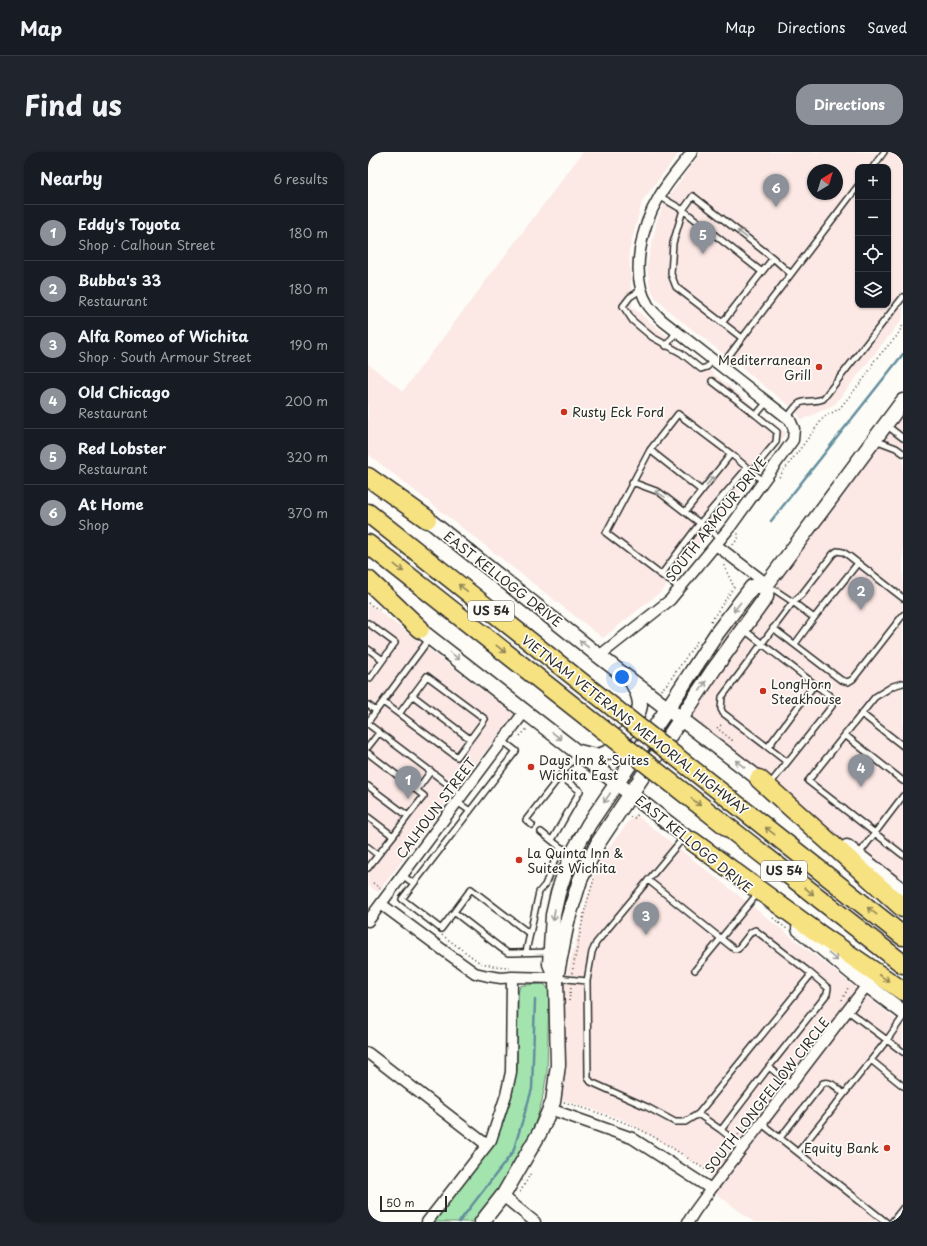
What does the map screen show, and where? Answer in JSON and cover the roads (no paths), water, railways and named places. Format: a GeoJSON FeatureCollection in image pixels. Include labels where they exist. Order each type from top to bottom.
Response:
{"type":"FeatureCollection","features":[{"type":"Feature","properties":{"kind":"highway"},"geometry":{"type":"LineString","coordinates":[[368,477],[427,519]]}},
{"type":"Feature","properties":{"kind":"highway","name":"VIETNAM VETERANS MEMORIAL HIGHWAY"},"geometry":{"type":"LineString","coordinates":[[368,513],[903,936]]}},
{"type":"Feature","properties":{"kind":"highway","name":"VIETNAM VETERANS MEMORIAL HIGHWAY"},"geometry":{"type":"LineString","coordinates":[[368,544],[903,964]]}},
{"type":"Feature","properties":{"kind":"highway"},"geometry":{"type":"LineString","coordinates":[[368,580],[425,633]]}},
{"type":"Feature","properties":{"kind":"highway"},"geometry":{"type":"LineString","coordinates":[[764,783],[856,860],[903,908]]}},
{"type":"Feature","properties":{"kind":"highway"},"geometry":{"type":"LineString","coordinates":[[689,839],[759,893],[903,991]]}},
{"type":"Feature","properties":{"kind":"street"},"geometry":{"type":"LineString","coordinates":[[692,152],[659,196],[653,208],[644,234],[640,253],[638,272],[642,290],[649,306],[663,321],[787,418]]}},
{"type":"Feature","properties":{"kind":"street"},"geometry":{"type":"LineString","coordinates":[[711,1189],[632,1138],[555,1105],[552,1102],[558,1064],[556,978],[550,964],[572,908],[580,880],[598,843],[714,669],[766,597],[766,584],[903,401]]}},
{"type":"Feature","properties":{"kind":"street","name":"SOUTH ARMOUR DRIVE"},"geometry":{"type":"LineString","coordinates":[[599,656],[670,600],[719,542],[793,440],[794,429],[790,420],[787,418]]}},
{"type":"Feature","properties":{"kind":"street","name":"EAST KELLOGG DRIVE"},"geometry":{"type":"LineString","coordinates":[[368,472],[599,656],[682,718],[764,783]]}},
{"type":"Feature","properties":{"kind":"street"},"geometry":{"type":"LineString","coordinates":[[719,542],[727,554],[766,584]]}},
{"type":"Feature","properties":{"kind":"street"},"geometry":{"type":"LineString","coordinates":[[556,952],[553,915],[558,893],[573,853],[617,782],[717,633],[752,588],[766,584]]}},
{"type":"Feature","properties":{"kind":"street","name":"EAST KELLOGG DRIVE"},"geometry":{"type":"LineString","coordinates":[[368,590],[689,839]]}},
{"type":"Feature","properties":{"kind":"street"},"geometry":{"type":"LineString","coordinates":[[578,752],[593,756],[606,754],[616,746],[637,716],[640,705],[638,692],[631,680]]}},
{"type":"Feature","properties":{"kind":"street","name":"CALHOUN STREET"},"geometry":{"type":"LineString","coordinates":[[368,921],[525,711]]}},
{"type":"Feature","properties":{"kind":"street"},"geometry":{"type":"LineString","coordinates":[[856,860],[903,891]]}},
{"type":"Feature","properties":{"kind":"street","name":"EAST KELLOGG DRIVE"},"geometry":{"type":"LineString","coordinates":[[759,893],[868,985],[903,1012]]}},
{"type":"Feature","properties":{"kind":"street"},"geometry":{"type":"LineString","coordinates":[[381,904],[475,973],[495,977],[513,972],[556,978]]}},
{"type":"Feature","properties":{"kind":"street"},"geometry":{"type":"LineString","coordinates":[[427,1222],[491,1140],[504,1101],[511,1072],[513,972]]}},
{"type":"Feature","properties":{"kind":"street","name":"SOUTH LONGFELLOW CIRCLE"},"geometry":{"type":"LineString","coordinates":[[688,1222],[695,1210],[868,985]]}},
{"type":"Feature","properties":{"kind":"street"},"geometry":{"type":"LineString","coordinates":[[368,1053],[487,1145]]}},
{"type":"Feature","properties":{"kind":"street"},"geometry":{"type":"LineString","coordinates":[[482,1222],[502,1196],[555,1105]]}},
{"type":"Feature","properties":{"kind":"street"},"geometry":{"type":"LineString","coordinates":[[502,1196],[535,1222]]}},
{"type":"Feature","properties":{"kind":"lane"},"geometry":{"type":"LineString","coordinates":[[875,164],[884,152]]}},
{"type":"Feature","properties":{"kind":"lane"},"geometry":{"type":"LineString","coordinates":[[642,290],[630,297],[623,306],[633,321],[652,337],[674,349],[701,369],[717,363],[742,338],[855,190]]}},
{"type":"Feature","properties":{"kind":"lane"},"geometry":{"type":"LineString","coordinates":[[659,196],[683,210],[762,272]]}},
{"type":"Feature","properties":{"kind":"lane"},"geometry":{"type":"LineString","coordinates":[[742,338],[676,287],[671,274],[673,243],[683,210],[693,196],[773,258],[791,274]]}},
{"type":"Feature","properties":{"kind":"lane"},"geometry":{"type":"LineString","coordinates":[[722,323],[773,258]]}},
{"type":"Feature","properties":{"kind":"lane"},"geometry":{"type":"LineString","coordinates":[[787,418],[801,403],[823,399],[903,300]]}},
{"type":"Feature","properties":{"kind":"lane"},"geometry":{"type":"LineString","coordinates":[[666,346],[677,332]]}},
{"type":"Feature","properties":{"kind":"lane"},"geometry":{"type":"LineString","coordinates":[[661,575],[700,523],[776,442],[777,432],[712,381]]}},
{"type":"Feature","properties":{"kind":"lane"},"geometry":{"type":"LineString","coordinates":[[756,416],[767,402]]}},
{"type":"Feature","properties":{"kind":"lane"},"geometry":{"type":"LineString","coordinates":[[680,588],[606,533],[650,450],[678,414],[731,454],[763,482]]}},
{"type":"Feature","properties":{"kind":"lane"},"geometry":{"type":"LineString","coordinates":[[886,424],[903,438]]}},
{"type":"Feature","properties":{"kind":"lane"},"geometry":{"type":"LineString","coordinates":[[874,440],[896,448],[903,453]]}},
{"type":"Feature","properties":{"kind":"lane"},"geometry":{"type":"LineString","coordinates":[[650,450],[702,491]]}},
{"type":"Feature","properties":{"kind":"lane"},"geometry":{"type":"LineString","coordinates":[[685,512],[731,454]]}},
{"type":"Feature","properties":{"kind":"lane"},"geometry":{"type":"LineString","coordinates":[[632,482],[659,492],[700,523],[719,542]]}},
{"type":"Feature","properties":{"kind":"lane"},"geometry":{"type":"LineString","coordinates":[[788,762],[724,713],[721,709],[722,697],[793,602],[802,594],[833,554],[837,551],[843,552],[903,598]]}},
{"type":"Feature","properties":{"kind":"lane"},"geometry":{"type":"LineString","coordinates":[[795,644],[858,563]]}},
{"type":"Feature","properties":{"kind":"lane"},"geometry":{"type":"LineString","coordinates":[[766,584],[814,618]]}},
{"type":"Feature","properties":{"kind":"lane"},"geometry":{"type":"LineString","coordinates":[[773,628],[841,680],[848,682],[853,679],[903,615]]}},
{"type":"Feature","properties":{"kind":"lane"},"geometry":{"type":"LineString","coordinates":[[368,623],[395,644],[370,678],[368,677]]}},
{"type":"Feature","properties":{"kind":"lane"},"geometry":{"type":"LineString","coordinates":[[743,629],[815,684],[830,696],[833,701],[832,706],[788,762],[764,783]]}},
{"type":"Feature","properties":{"kind":"lane"},"geometry":{"type":"LineString","coordinates":[[425,633],[383,702],[368,723],[379,733],[431,771],[460,798],[470,811]]}},
{"type":"Feature","properties":{"kind":"lane"},"geometry":{"type":"LineString","coordinates":[[368,649],[383,660]]}},
{"type":"Feature","properties":{"kind":"lane"},"geometry":{"type":"LineString","coordinates":[[383,702],[399,714],[457,757],[484,719],[427,676],[399,714]]}},
{"type":"Feature","properties":{"kind":"lane"},"geometry":{"type":"LineString","coordinates":[[903,682],[875,697],[808,782],[903,855]]}},
{"type":"Feature","properties":{"kind":"lane"},"geometry":{"type":"LineString","coordinates":[[768,747],[815,684]]}},
{"type":"Feature","properties":{"kind":"lane"},"geometry":{"type":"LineString","coordinates":[[412,695],[470,739]]}},
{"type":"Feature","properties":{"kind":"lane"},"geometry":{"type":"LineString","coordinates":[[368,705],[376,711]]}},
{"type":"Feature","properties":{"kind":"lane"},"geometry":{"type":"LineString","coordinates":[[862,714],[903,746]]}},
{"type":"Feature","properties":{"kind":"lane"},"geometry":{"type":"LineString","coordinates":[[368,746],[379,733]]}},
{"type":"Feature","properties":{"kind":"lane"},"geometry":{"type":"LineString","coordinates":[[846,735],[903,781]]}},
{"type":"Feature","properties":{"kind":"lane"},"geometry":{"type":"LineString","coordinates":[[503,741],[516,751],[402,899],[441,929],[471,889],[530,934]]}},
{"type":"Feature","properties":{"kind":"lane"},"geometry":{"type":"LineString","coordinates":[[532,825],[526,820],[578,752]]}},
{"type":"Feature","properties":{"kind":"lane"},"geometry":{"type":"LineString","coordinates":[[368,753],[424,796],[368,868]]}},
{"type":"Feature","properties":{"kind":"lane"},"geometry":{"type":"LineString","coordinates":[[417,790],[431,771]]}},
{"type":"Feature","properties":{"kind":"lane"},"geometry":{"type":"LineString","coordinates":[[552,840],[580,791],[560,776]]}},
{"type":"Feature","properties":{"kind":"lane"},"geometry":{"type":"LineString","coordinates":[[368,786],[408,816]]}},
{"type":"Feature","properties":{"kind":"lane"},"geometry":{"type":"LineString","coordinates":[[856,860],[903,796]]}},
{"type":"Feature","properties":{"kind":"lane"},"geometry":{"type":"LineString","coordinates":[[368,817],[393,836]]}},
{"type":"Feature","properties":{"kind":"lane"},"geometry":{"type":"LineString","coordinates":[[542,832],[560,847],[590,861]]}},
{"type":"Feature","properties":{"kind":"lane"},"geometry":{"type":"LineString","coordinates":[[689,839],[648,880],[596,943],[592,952],[587,982],[588,1078],[591,1082],[647,1107],[675,1122],[685,1122],[698,1114],[809,977],[808,972]]}},
{"type":"Feature","properties":{"kind":"lane"},"geometry":{"type":"LineString","coordinates":[[368,847],[378,855]]}},
{"type":"Feature","properties":{"kind":"lane"},"geometry":{"type":"LineString","coordinates":[[526,952],[539,892],[544,885],[560,847]]}},
{"type":"Feature","properties":{"kind":"lane"},"geometry":{"type":"LineString","coordinates":[[402,875],[413,883]]}},
{"type":"Feature","properties":{"kind":"lane"},"geometry":{"type":"LineString","coordinates":[[648,880],[734,949],[738,949],[751,932],[755,930],[828,988],[827,994],[721,1130]]}},
{"type":"Feature","properties":{"kind":"lane"},"geometry":{"type":"LineString","coordinates":[[696,970],[759,893]]}},
{"type":"Feature","properties":{"kind":"lane"},"geometry":{"type":"LineString","coordinates":[[454,912],[508,953],[556,952]]}},
{"type":"Feature","properties":{"kind":"lane"},"geometry":{"type":"LineString","coordinates":[[556,978],[587,982]]}},
{"type":"Feature","properties":{"kind":"lane"},"geometry":{"type":"LineString","coordinates":[[848,1011],[903,1052]]}},
{"type":"Feature","properties":{"kind":"lane"},"geometry":{"type":"LineString","coordinates":[[798,1152],[887,1040],[903,1017]]}},
{"type":"Feature","properties":{"kind":"lane"},"geometry":{"type":"LineString","coordinates":[[870,1060],[903,1086]]}},
{"type":"Feature","properties":{"kind":"lane"},"geometry":{"type":"LineString","coordinates":[[769,1067],[791,1085]]}},
{"type":"Feature","properties":{"kind":"lane"},"geometry":{"type":"LineString","coordinates":[[780,1138],[823,1083],[826,1082],[832,1084],[844,1094]]}},
{"type":"Feature","properties":{"kind":"lane"},"geometry":{"type":"LineString","coordinates":[[698,1114],[743,1148]]}},
{"type":"Feature","properties":{"kind":"lane"},"geometry":{"type":"LineString","coordinates":[[762,1124],[886,1222]]}},
{"type":"Feature","properties":{"kind":"lane"},"geometry":{"type":"LineString","coordinates":[[892,1222],[903,1208]]}},
{"type":"Feature","properties":{"kind":"waterway"},"geometry":{"type":"LineString","coordinates":[[771,521],[903,354]]}},
{"type":"Feature","properties":{"kind":"waterway"},"geometry":{"type":"LineString","coordinates":[[459,1222],[513,1152],[532,1089],[535,1000]]}},
{"type":"Feature","properties":{"kind":"place","name":"At Home"},"geometry":{"type":"Point","coordinates":[776,207]}},
{"type":"Feature","properties":{"kind":"place","name":"Red Lobster"},"geometry":{"type":"Point","coordinates":[703,254]}},
{"type":"Feature","properties":{"kind":"place","name":"Mediterranean Grill"},"geometry":{"type":"Point","coordinates":[819,367]}},
{"type":"Feature","properties":{"kind":"place","name":"Rusty Eck Ford"},"geometry":{"type":"Point","coordinates":[564,412]}},
{"type":"Feature","properties":{"kind":"place","name":"Bubba's 33"},"geometry":{"type":"Point","coordinates":[861,610]}},
{"type":"Feature","properties":{"kind":"place","name":"LongHorn Steakhouse"},"geometry":{"type":"Point","coordinates":[763,691]}},
{"type":"Feature","properties":{"kind":"place","name":"Days Inn & Suites Wichita East"},"geometry":{"type":"Point","coordinates":[531,767]}},
{"type":"Feature","properties":{"kind":"place","name":"Old Chicago"},"geometry":{"type":"Point","coordinates":[861,787]}},
{"type":"Feature","properties":{"kind":"place","name":"Eddy's Toyota"},"geometry":{"type":"Point","coordinates":[408,799]}},
{"type":"Feature","properties":{"kind":"place","name":"La Quinta Inn & Suites Wichita"},"geometry":{"type":"Point","coordinates":[519,860]}},
{"type":"Feature","properties":{"kind":"place","name":"Alfa Romeo of Wichita"},"geometry":{"type":"Point","coordinates":[646,935]}},
{"type":"Feature","properties":{"kind":"place","name":"Equity Bank"},"geometry":{"type":"Point","coordinates":[887,1148]}}]}
